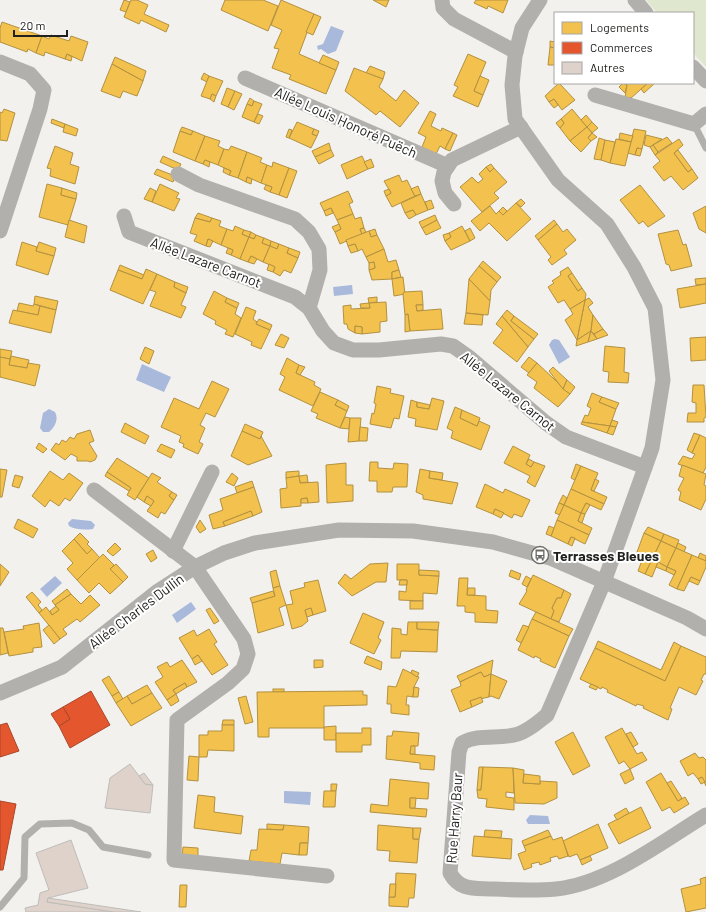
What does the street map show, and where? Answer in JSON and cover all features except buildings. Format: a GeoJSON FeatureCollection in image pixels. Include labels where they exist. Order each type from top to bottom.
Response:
{"type":"FeatureCollection","features":[{"type":"Feature","properties":{"kind":"street"},"geometry":{"type":"LineString","coordinates":[[442,0],[443,8],[454,19],[516,52]]}},
{"type":"Feature","properties":{"kind":"street"},"geometry":{"type":"LineString","coordinates":[[540,0],[522,28],[516,52],[512,85],[515,119],[558,180],[606,224],[634,267],[655,308],[663,380],[652,448],[604,582]]}},
{"type":"Feature","properties":{"kind":"street"},"geometry":{"type":"LineString","coordinates":[[635,0],[645,12]]}},
{"type":"Feature","properties":{"kind":"street"},"geometry":{"type":"LineString","coordinates":[[0,62],[30,74],[44,90],[40,108],[0,231]]}},
{"type":"Feature","properties":{"kind":"street"},"geometry":{"type":"LineString","coordinates":[[694,68],[706,81]]}},
{"type":"Feature","properties":{"kind":"street","name":"Allée Louis Honoré Puëch"},"geometry":{"type":"LineString","coordinates":[[245,78],[448,166]]}},
{"type":"Feature","properties":{"kind":"street"},"geometry":{"type":"LineString","coordinates":[[595,95],[694,124],[706,114]]}},
{"type":"Feature","properties":{"kind":"street"},"geometry":{"type":"LineString","coordinates":[[454,204],[446,192],[442,181],[444,172],[452,160],[520,127]]}},
{"type":"Feature","properties":{"kind":"street"},"geometry":{"type":"LineString","coordinates":[[178,174],[200,185],[295,219],[309,232],[319,249],[320,270],[309,308]]}},
{"type":"Feature","properties":{"kind":"street","name":"Allée Lazare Carnot"},"geometry":{"type":"LineString","coordinates":[[124,216],[129,232],[295,297],[309,308],[323,331],[334,343],[353,350],[379,350],[441,344],[453,346],[470,358],[566,437],[645,467]]}},
{"type":"Feature","properties":{"kind":"street"},"geometry":{"type":"LineString","coordinates":[[173,551],[212,472]]}},
{"type":"Feature","properties":{"kind":"street"},"geometry":{"type":"LineString","coordinates":[[94,490],[195,567],[244,639],[248,654],[243,669],[228,683],[177,720],[174,860],[327,876]]}},
{"type":"Feature","properties":{"kind":"street","name":"Allée Charles Dullin"},"geometry":{"type":"LineString","coordinates":[[0,694],[62,667],[158,591],[195,567],[224,553],[255,543],[339,530],[413,531],[493,542],[550,558],[687,618],[706,628]]}},
{"type":"Feature","properties":{"kind":"street","name":"Rue Harry Baur"},"geometry":{"type":"LineString","coordinates":[[604,582],[548,715],[530,729],[518,734],[471,738],[462,742],[459,752],[450,873],[455,883],[466,887],[517,890],[558,889],[592,880],[620,867],[706,815]]}},
{"type":"Feature","properties":{"kind":"lane"},"geometry":{"type":"LineString","coordinates":[[694,124],[706,148]]}},
{"type":"Feature","properties":{"kind":"lane"},"geometry":{"type":"LineString","coordinates":[[0,907],[24,878],[25,838],[40,824],[72,823],[89,830],[103,847],[148,855]]}},
{"type":"Feature","properties":{"kind":"green space"},"geometry":{"type":"Polygon","coordinates":[[[646,0],[706,0],[706,67],[694,54],[694,12],[656,12],[646,0]]]}},
{"type":"Feature","properties":{"kind":"water"},"geometry":{"type":"Polygon","coordinates":[[[331,26],[344,31],[336,51],[328,54],[321,49],[318,50],[317,46],[323,44],[331,26]]]}},
{"type":"Feature","properties":{"kind":"water"},"geometry":{"type":"Polygon","coordinates":[[[352,285],[353,294],[334,296],[333,287],[352,285]]]}},
{"type":"Feature","properties":{"kind":"water"},"geometry":{"type":"Polygon","coordinates":[[[552,340],[559,340],[570,357],[559,364],[549,345],[552,340]]]}},
{"type":"Feature","properties":{"kind":"water"},"geometry":{"type":"Polygon","coordinates":[[[142,364],[171,377],[164,392],[136,380],[142,364]]]}},
{"type":"Feature","properties":{"kind":"water"},"geometry":{"type":"Polygon","coordinates":[[[49,409],[55,412],[57,417],[56,423],[49,432],[43,432],[40,428],[43,413],[49,409]]]}},
{"type":"Feature","properties":{"kind":"water"},"geometry":{"type":"Polygon","coordinates":[[[72,519],[91,521],[95,525],[93,529],[84,530],[75,528],[69,526],[68,523],[72,519]]]}},
{"type":"Feature","properties":{"kind":"water"},"geometry":{"type":"Polygon","coordinates":[[[55,576],[62,583],[47,597],[40,589],[55,576]]]}},
{"type":"Feature","properties":{"kind":"water"},"geometry":{"type":"Polygon","coordinates":[[[191,602],[196,609],[177,623],[172,615],[191,602]]]}},
{"type":"Feature","properties":{"kind":"water"},"geometry":{"type":"Polygon","coordinates":[[[284,791],[311,792],[310,805],[284,803],[284,791]]]}},
{"type":"Feature","properties":{"kind":"water"},"geometry":{"type":"Polygon","coordinates":[[[530,815],[548,816],[550,824],[528,824],[526,820],[530,815]]]}},
{"type":"Feature","properties":{"kind":"place","name":"Terrasses Bleues"},"geometry":{"type":"Point","coordinates":[540,555]}}]}
